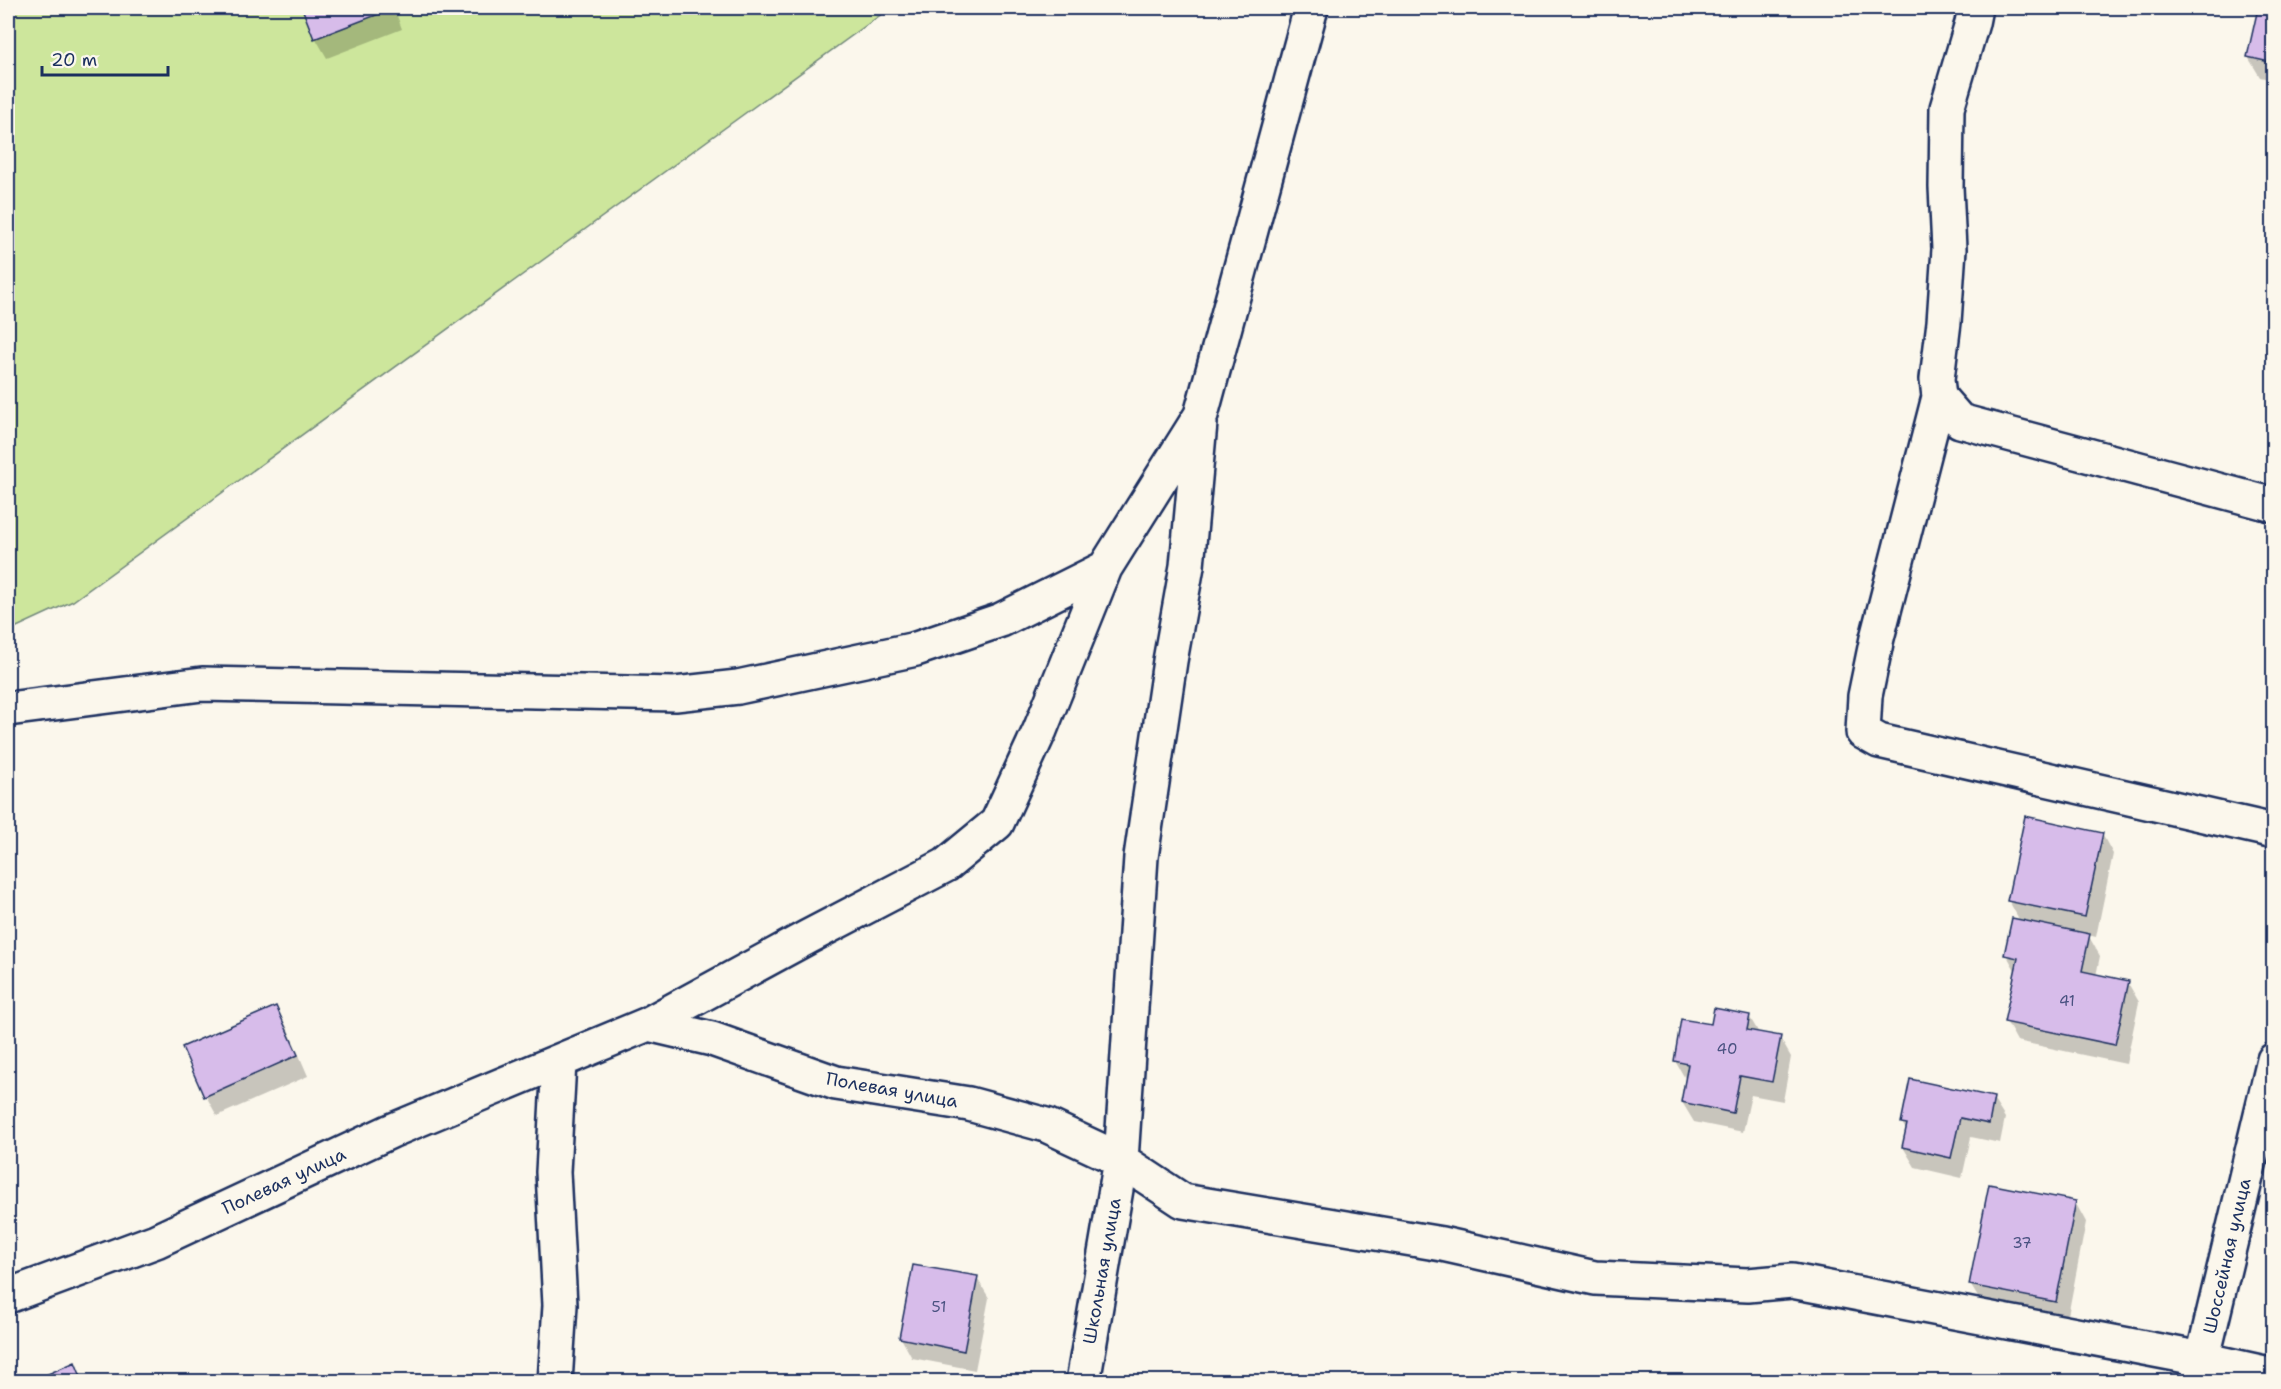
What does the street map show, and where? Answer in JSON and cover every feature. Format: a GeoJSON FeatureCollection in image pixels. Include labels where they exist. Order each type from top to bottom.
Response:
{"type":"FeatureCollection","features":[{"type":"Feature","properties":{"kind":"street"},"geometry":{"type":"LineString","coordinates":[[648,1024],[946,865],[997,823],[1040,730],[1105,568],[1201,415],[1311,8]]}},
{"type":"Feature","properties":{"kind":"street"},"geometry":{"type":"LineString","coordinates":[[1975,8],[1947,108],[1946,187],[1949,249],[1937,379],[1939,397],[1876,638],[1865,696],[1863,732],[1879,741],[2274,831]]}},
{"type":"Feature","properties":{"kind":"street"},"geometry":{"type":"LineString","coordinates":[[1939,397],[1960,422],[2274,505]]}},
{"type":"Feature","properties":{"kind":"street","name":"Школьная улица"},"geometry":{"type":"LineString","coordinates":[[1083,1382],[1121,1160],[1141,857],[1186,566],[1201,415]]}},
{"type":"Feature","properties":{"kind":"street"},"geometry":{"type":"LineString","coordinates":[[8,709],[202,684],[675,694],[738,687],[927,645],[1001,620],[1105,568]]}},
{"type":"Feature","properties":{"kind":"street","name":"Полевая улица"},"geometry":{"type":"LineString","coordinates":[[8,1296],[156,1241],[391,1131],[648,1024],[712,1039],[836,1083],[969,1104],[1046,1125],[1121,1160],[1183,1201],[1442,1244],[1595,1278],[1748,1285],[1792,1281],[2200,1370],[2274,1375]]}},
{"type":"Feature","properties":{"kind":"street","name":"Шоссейная улица"},"geometry":{"type":"LineString","coordinates":[[2200,1370],[2274,1060]]}},
{"type":"Feature","properties":{"kind":"street"},"geometry":{"type":"LineString","coordinates":[[555,1382],[560,1305],[553,1172],[559,1062]]}},
{"type":"Feature","properties":{"kind":"green space"},"geometry":{"type":"Polygon","coordinates":[[[8,8],[890,8],[73,601],[8,631],[8,8]]]}},
{"type":"Feature","properties":{"kind":"building"},"geometry":{"type":"Polygon","coordinates":[[[302,8],[392,8],[392,9],[314,39],[302,8]]]}},
{"type":"Feature","properties":{"kind":"building"},"geometry":{"type":"Polygon","coordinates":[[[2258,8],[2274,8],[2274,63],[2247,57],[2258,8]]]}},
{"type":"Feature","properties":{"kind":"building"},"geometry":{"type":"Polygon","coordinates":[[[2025,816],[2103,833],[2085,917],[2007,901],[2025,816]]]}},
{"type":"Feature","properties":{"kind":"building"},"geometry":{"type":"Polygon","coordinates":[[[2012,918],[2090,934],[2082,971],[2129,981],[2115,1045],[2004,1022],[2018,958],[2004,955],[2012,918]]]}},
{"type":"Feature","properties":{"kind":"building"},"geometry":{"type":"Polygon","coordinates":[[[276,1006],[298,1055],[204,1097],[182,1047],[276,1006]]]}},
{"type":"Feature","properties":{"kind":"building"},"geometry":{"type":"Polygon","coordinates":[[[1714,1008],[1750,1015],[1747,1030],[1781,1036],[1772,1082],[1740,1076],[1733,1113],[1681,1102],[1688,1064],[1674,1061],[1681,1019],[1711,1024],[1714,1008]]]}},
{"type":"Feature","properties":{"kind":"building"},"geometry":{"type":"Polygon","coordinates":[[[1910,1079],[1994,1097],[1989,1124],[1960,1118],[1951,1158],[1902,1147],[1907,1124],[1901,1123],[1910,1079]]]}},
{"type":"Feature","properties":{"kind":"building"},"geometry":{"type":"Polygon","coordinates":[[[1989,1184],[2076,1201],[2056,1302],[1969,1285],[1989,1184]]]}},
{"type":"Feature","properties":{"kind":"building"},"geometry":{"type":"Polygon","coordinates":[[[913,1265],[978,1276],[964,1351],[899,1338],[913,1265]]]}},
{"type":"Feature","properties":{"kind":"building"},"geometry":{"type":"Polygon","coordinates":[[[75,1362],[83,1382],[30,1382],[75,1362]]]}}]}
